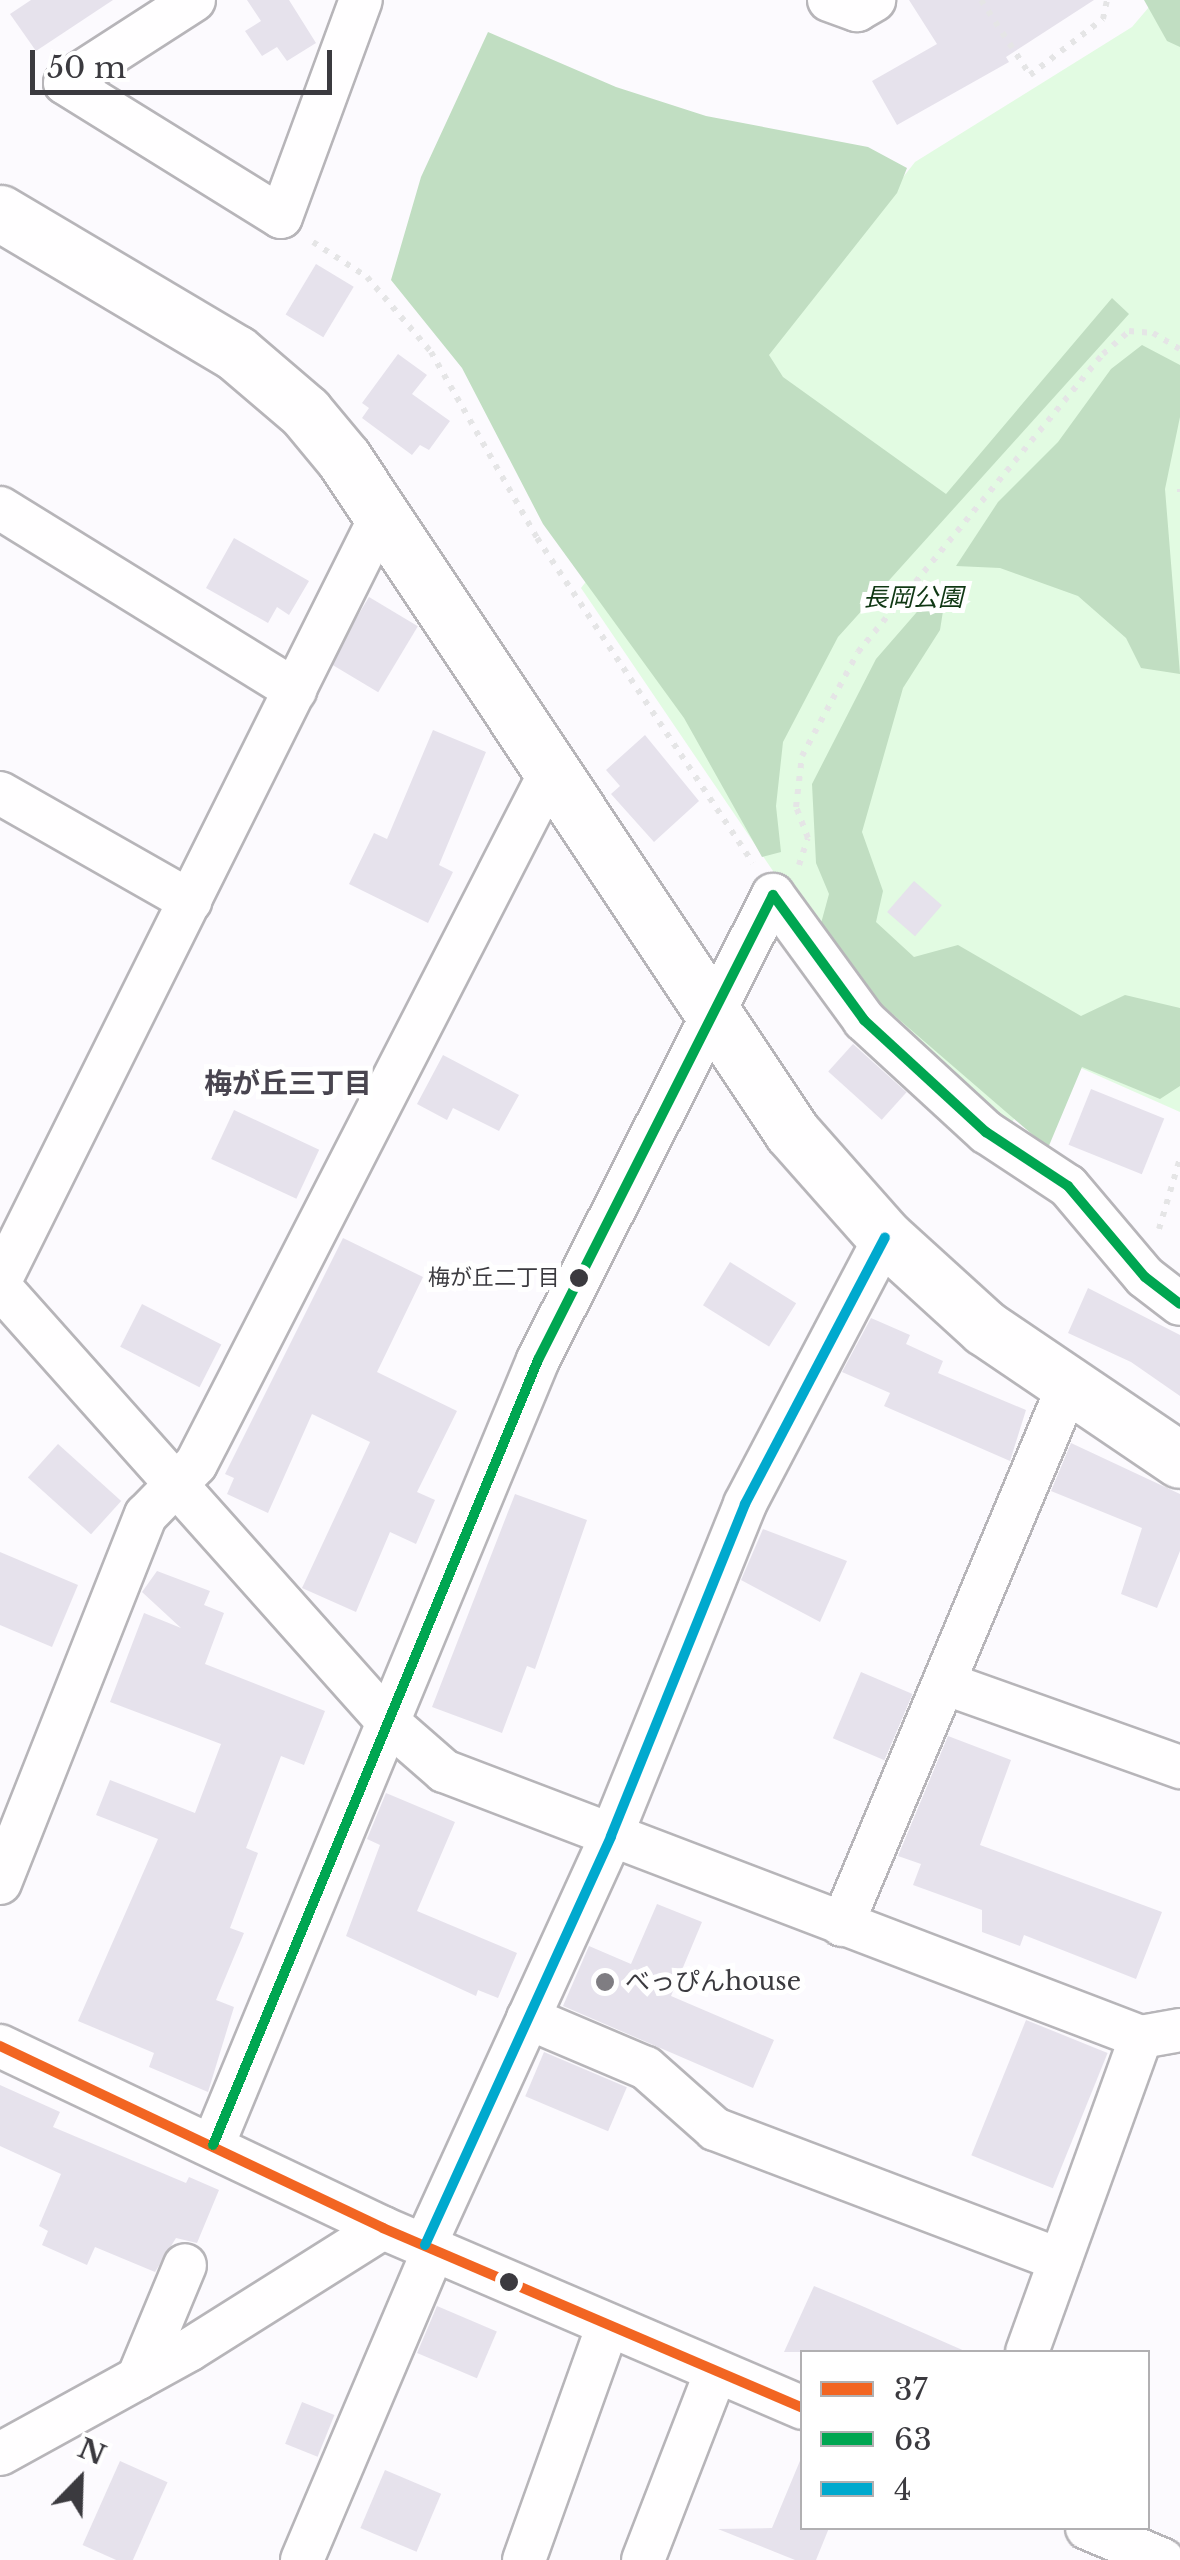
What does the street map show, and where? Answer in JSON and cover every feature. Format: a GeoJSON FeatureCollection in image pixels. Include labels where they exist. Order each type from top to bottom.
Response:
{"type":"FeatureCollection","features":[{"type":"Feature","properties":{"kind":"street"},"geometry":{"type":"LineString","coordinates":[[194,0],[65,83],[281,216],[362,0]]}},
{"type":"Feature","properties":{"kind":"street"},"geometry":{"type":"LineString","coordinates":[[829,0],[857,10],[874,0]]}},
{"type":"Feature","properties":{"kind":"street"},"geometry":{"type":"LineString","coordinates":[[0,213],[260,370],[325,434],[711,1018],[792,1132],[885,1237],[985,1328],[1067,1389],[1180,1460]]}},
{"type":"Feature","properties":{"kind":"street"},"geometry":{"type":"LineString","coordinates":[[0,508],[295,690]]}},
{"type":"Feature","properties":{"kind":"street"},"geometry":{"type":"LineString","coordinates":[[382,516],[0,1284],[174,1486],[389,1724],[444,1771],[842,1924],[1160,2034],[1060,2260],[1028,2350]]}},
{"type":"Feature","properties":{"kind":"street"},"geometry":{"type":"LineString","coordinates":[[0,1884],[146,1515],[196,1464],[550,773]]}},
{"type":"Feature","properties":{"kind":"street"},"geometry":{"type":"LineString","coordinates":[[0,792],[190,901]]}},
{"type":"Feature","properties":{"kind":"street"},"geometry":{"type":"LineString","coordinates":[[213,2145],[538,1360],[772,895],[864,1020],[986,1132],[1068,1186],[1145,1277],[1180,1304]]}},
{"type":"Feature","properties":{"kind":"street"},"geometry":{"type":"LineString","coordinates":[[302,2560],[430,2247],[610,1836],[744,1504],[885,1237]]}},
{"type":"Feature","properties":{"kind":"street"},"geometry":{"type":"LineString","coordinates":[[842,1924],[1067,1389]]}},
{"type":"Feature","properties":{"kind":"street"},"geometry":{"type":"LineString","coordinates":[[944,1683],[1180,1767]]}},
{"type":"Feature","properties":{"kind":"street"},"geometry":{"type":"LineString","coordinates":[[528,2018],[646,2068],[715,2129],[1060,2260]]}},
{"type":"Feature","properties":{"kind":"street"},"geometry":{"type":"LineString","coordinates":[[0,2046],[383,2228],[800,2407]]}},
{"type":"Feature","properties":{"kind":"street"},"geometry":{"type":"LineString","coordinates":[[0,2454],[138,2378],[383,2228]]}},
{"type":"Feature","properties":{"kind":"street"},"geometry":{"type":"LineString","coordinates":[[138,2378],[185,2265]]}},
{"type":"Feature","properties":{"kind":"street"},"geometry":{"type":"LineString","coordinates":[[524,2560],[608,2326]]}},
{"type":"Feature","properties":{"kind":"street"},"geometry":{"type":"LineString","coordinates":[[643,2560],[716,2372]]}},
{"type":"Feature","properties":{"kind":"street"},"geometry":{"type":"LineString","coordinates":[[1091,2530],[1162,2560]]}},
{"type":"Feature","properties":{"kind":"path"},"geometry":{"type":"LineString","coordinates":[[981,0],[1030,75],[1103,18],[1107,0]]}},
{"type":"Feature","properties":{"kind":"path"},"geometry":{"type":"LineString","coordinates":[[281,216],[368,277],[431,352],[537,538],[672,732],[772,895],[805,857],[808,838],[796,807],[802,756],[858,652],[1103,354],[1130,332],[1153,334],[1180,348]]}},
{"type":"Feature","properties":{"kind":"path"},"geometry":{"type":"LineString","coordinates":[[1145,1277],[1180,1158]]}},
{"type":"Feature","properties":{"kind":"green space"},"geometry":{"type":"Polygon","coordinates":[[[1144,0],[1180,0],[1180,47],[1167,41],[1144,0]]]}},
{"type":"Feature","properties":{"kind":"green space","name":"長岡公園"},"geometry":{"type":"Polygon","coordinates":[[[1155,0],[1180,0],[1180,1112],[1056,1057],[1008,1128],[882,1015],[813,930],[581,588],[915,162],[1132,27],[1155,0]]]}},
{"type":"Feature","properties":{"kind":"green space"},"geometry":{"type":"Polygon","coordinates":[[[488,32],[616,87],[706,116],[868,147],[907,168],[897,193],[769,355],[783,377],[946,494],[1112,298],[1129,314],[838,637],[783,742],[776,806],[781,852],[762,857],[684,718],[543,524],[462,368],[391,280],[421,177],[488,32]]]}},
{"type":"Feature","properties":{"kind":"green space"},"geometry":{"type":"Polygon","coordinates":[[[1142,345],[1180,365],[1180,417],[1165,489],[1180,674],[1141,668],[1126,638],[1078,596],[1000,568],[956,566],[998,502],[1058,442],[1111,369],[1142,345]]]}},
{"type":"Feature","properties":{"kind":"green space"},"geometry":{"type":"Polygon","coordinates":[[[936,590],[944,605],[940,630],[903,688],[862,832],[883,891],[876,922],[914,957],[958,945],[1081,1016],[1125,995],[1180,1008],[1180,1086],[1160,1099],[1082,1067],[1048,1148],[881,1004],[820,927],[829,894],[816,863],[812,784],[876,659],[936,590]]]}},
{"type":"Feature","properties":{"kind":"building"},"geometry":{"type":"Polygon","coordinates":[[[31,0],[113,0],[36,51],[10,14],[31,0]]]}},
{"type":"Feature","properties":{"kind":"building"},"geometry":{"type":"Polygon","coordinates":[[[247,0],[289,0],[316,43],[287,61],[277,47],[262,56],[245,31],[261,21],[247,0]]]}},
{"type":"Feature","properties":{"kind":"building"},"geometry":{"type":"Polygon","coordinates":[[[909,0],[1094,0],[1006,57],[1009,62],[897,125],[872,81],[937,44],[909,0]]]}},
{"type":"Feature","properties":{"kind":"building"},"geometry":{"type":"Polygon","coordinates":[[[316,264],[354,287],[323,337],[286,315],[316,264]]]}},
{"type":"Feature","properties":{"kind":"building"},"geometry":{"type":"Polygon","coordinates":[[[398,354],[427,375],[412,394],[450,421],[429,450],[420,445],[412,455],[362,418],[369,408],[362,403],[398,354]]]}},
{"type":"Feature","properties":{"kind":"building"},"geometry":{"type":"Polygon","coordinates":[[[234,538],[309,581],[289,615],[277,607],[268,623],[206,588],[234,538]]]}},
{"type":"Feature","properties":{"kind":"building"},"geometry":{"type":"Polygon","coordinates":[[[369,597],[418,626],[378,692],[329,663],[369,597]]]}},
{"type":"Feature","properties":{"kind":"building"},"geometry":{"type":"Polygon","coordinates":[[[433,730],[486,752],[439,865],[453,872],[428,923],[349,884],[374,833],[387,839],[433,730]]]}},
{"type":"Feature","properties":{"kind":"building"},"geometry":{"type":"Polygon","coordinates":[[[645,735],[699,801],[654,842],[611,794],[620,786],[606,770],[645,735]]]}},
{"type":"Feature","properties":{"kind":"building"},"geometry":{"type":"Polygon","coordinates":[[[914,881],[942,905],[915,936],[887,912],[914,881]]]}},
{"type":"Feature","properties":{"kind":"building"},"geometry":{"type":"Polygon","coordinates":[[[853,1044],[907,1092],[882,1120],[828,1071],[853,1044]]]}},
{"type":"Feature","properties":{"kind":"building"},"geometry":{"type":"Polygon","coordinates":[[[443,1055],[519,1095],[499,1131],[453,1108],[447,1120],[417,1104],[443,1055]]]}},
{"type":"Feature","properties":{"kind":"building"},"geometry":{"type":"Polygon","coordinates":[[[1091,1089],[1164,1119],[1142,1174],[1069,1145],[1091,1089]]]}},
{"type":"Feature","properties":{"kind":"building"},"geometry":{"type":"Polygon","coordinates":[[[234,1110],[319,1150],[296,1199],[211,1159],[234,1110]]]}},
{"type":"Feature","properties":{"kind":"building"},"geometry":{"type":"Polygon","coordinates":[[[343,1238],[423,1277],[377,1372],[457,1411],[417,1492],[435,1500],[416,1544],[390,1532],[356,1612],[302,1588],[370,1442],[312,1414],[268,1513],[227,1494],[234,1478],[225,1474],[343,1238]]]}},
{"type":"Feature","properties":{"kind":"building"},"geometry":{"type":"Polygon","coordinates":[[[730,1262],[796,1303],[769,1347],[703,1305],[730,1262]]]}},
{"type":"Feature","properties":{"kind":"building"},"geometry":{"type":"Polygon","coordinates":[[[1088,1288],[1180,1335],[1180,1396],[1131,1362],[1068,1333],[1088,1288]]]}},
{"type":"Feature","properties":{"kind":"building"},"geometry":{"type":"Polygon","coordinates":[[[142,1304],[221,1344],[200,1387],[120,1347],[142,1304]]]}},
{"type":"Feature","properties":{"kind":"building"},"geometry":{"type":"Polygon","coordinates":[[[871,1318],[910,1335],[906,1344],[943,1361],[938,1373],[1026,1410],[1010,1461],[884,1406],[890,1393],[842,1372],[871,1318]]]}},
{"type":"Feature","properties":{"kind":"building"},"geometry":{"type":"Polygon","coordinates":[[[1071,1443],[1180,1494],[1180,1551],[1157,1608],[1121,1594],[1142,1528],[1051,1491],[1071,1443]]]}},
{"type":"Feature","properties":{"kind":"building"},"geometry":{"type":"Polygon","coordinates":[[[58,1444],[121,1501],[91,1534],[28,1477],[58,1444]]]}},
{"type":"Feature","properties":{"kind":"building"},"geometry":{"type":"Polygon","coordinates":[[[515,1494],[587,1520],[535,1669],[527,1666],[502,1733],[432,1707],[515,1494]]]}},
{"type":"Feature","properties":{"kind":"building"},"geometry":{"type":"Polygon","coordinates":[[[763,1529],[847,1561],[820,1622],[741,1580],[763,1529]]]}},
{"type":"Feature","properties":{"kind":"building"},"geometry":{"type":"Polygon","coordinates":[[[0,1552],[78,1585],[52,1647],[0,1625],[0,1552]]]}},
{"type":"Feature","properties":{"kind":"building"},"geometry":{"type":"Polygon","coordinates":[[[157,1571],[210,1591],[204,1605],[224,1613],[205,1664],[325,1711],[304,1765],[281,1756],[246,1848],[258,1853],[230,1928],[244,1933],[216,2000],[234,2007],[208,2092],[149,2067],[154,2053],[78,2021],[158,1839],[96,1815],[110,1780],[195,1813],[221,1744],[110,1702],[144,1613],[181,1628],[142,1592],[157,1571]]]}},
{"type":"Feature","properties":{"kind":"building"},"geometry":{"type":"Polygon","coordinates":[[[861,1672],[913,1694],[884,1760],[833,1738],[861,1672]]]}},
{"type":"Feature","properties":{"kind":"building"},"geometry":{"type":"Polygon","coordinates":[[[948,1736],[1011,1760],[980,1845],[1162,1912],[1136,1979],[1024,1935],[1020,1946],[982,1932],[982,1910],[913,1885],[921,1864],[898,1856],[948,1736]]]}},
{"type":"Feature","properties":{"kind":"building"},"geometry":{"type":"Polygon","coordinates":[[[386,1793],[455,1822],[417,1911],[517,1953],[498,1998],[478,1990],[476,1996],[346,1936],[380,1845],[367,1839],[386,1793]]]}},
{"type":"Feature","properties":{"kind":"building"},"geometry":{"type":"Polygon","coordinates":[[[657,1904],[702,1922],[671,1996],[774,2040],[753,2088],[563,2006],[589,1946],[631,1964],[657,1904]]]}},
{"type":"Feature","properties":{"kind":"building"},"geometry":{"type":"Polygon","coordinates":[[[1026,2020],[1108,2053],[1053,2188],[971,2155],[1026,2020]]]}},
{"type":"Feature","properties":{"kind":"building"},"geometry":{"type":"Polygon","coordinates":[[[544,2052],[627,2087],[608,2131],[525,2096],[544,2052]]]}},
{"type":"Feature","properties":{"kind":"building"},"geometry":{"type":"Polygon","coordinates":[[[0,2085],[60,2112],[53,2127],[186,2183],[189,2177],[219,2190],[197,2243],[176,2238],[155,2272],[95,2247],[87,2265],[42,2245],[48,2231],[39,2226],[61,2174],[0,2146],[0,2085]]]}},
{"type":"Feature","properties":{"kind":"building"},"geometry":{"type":"Polygon","coordinates":[[[814,2286],[962,2350],[800,2350],[784,2352],[814,2286]]]}},
{"type":"Feature","properties":{"kind":"building"},"geometry":{"type":"Polygon","coordinates":[[[437,2306],[497,2331],[477,2378],[417,2353],[437,2306]]]}},
{"type":"Feature","properties":{"kind":"building"},"geometry":{"type":"Polygon","coordinates":[[[302,2402],[334,2415],[318,2457],[285,2444],[302,2402]]]}},
{"type":"Feature","properties":{"kind":"building"},"geometry":{"type":"Polygon","coordinates":[[[120,2461],[168,2482],[133,2560],[116,2560],[83,2545],[120,2461]]]}},
{"type":"Feature","properties":{"kind":"building"},"geometry":{"type":"Polygon","coordinates":[[[800,2461],[800,2530],[828,2530],[816,2560],[795,2560],[718,2529],[772,2528],[800,2461]]]}},
{"type":"Feature","properties":{"kind":"building"},"geometry":{"type":"Polygon","coordinates":[[[385,2470],[441,2494],[417,2552],[360,2528],[385,2470]]]}},
{"type":"Feature","properties":{"kind":"transit line","name":"63"},"geometry":{"type":"LineString","coordinates":[[213,2145],[538,1360],[773,895],[864,1020],[986,1132],[1068,1186],[1145,1277],[1180,1304]]}},
{"type":"Feature","properties":{"kind":"transit line","name":"4"},"geometry":{"type":"LineString","coordinates":[[425,2245],[611,1836],[745,1504],[885,1237]]}},
{"type":"Feature","properties":{"kind":"transit line","name":"37"},"geometry":{"type":"LineString","coordinates":[[0,2046],[383,2228],[800,2407]]}},
{"type":"Feature","properties":{"kind":"place","name":"梅が丘二丁目"},"geometry":{"type":"Point","coordinates":[579,1278]}},
{"type":"Feature","properties":{"kind":"place","name":"べっぴんhouse"},"geometry":{"type":"Point","coordinates":[605,1982]}},
{"type":"Feature","properties":{"kind":"district","name":"梅が丘三丁目"},"geometry":{"type":"Point","coordinates":[288,1084]}}]}
